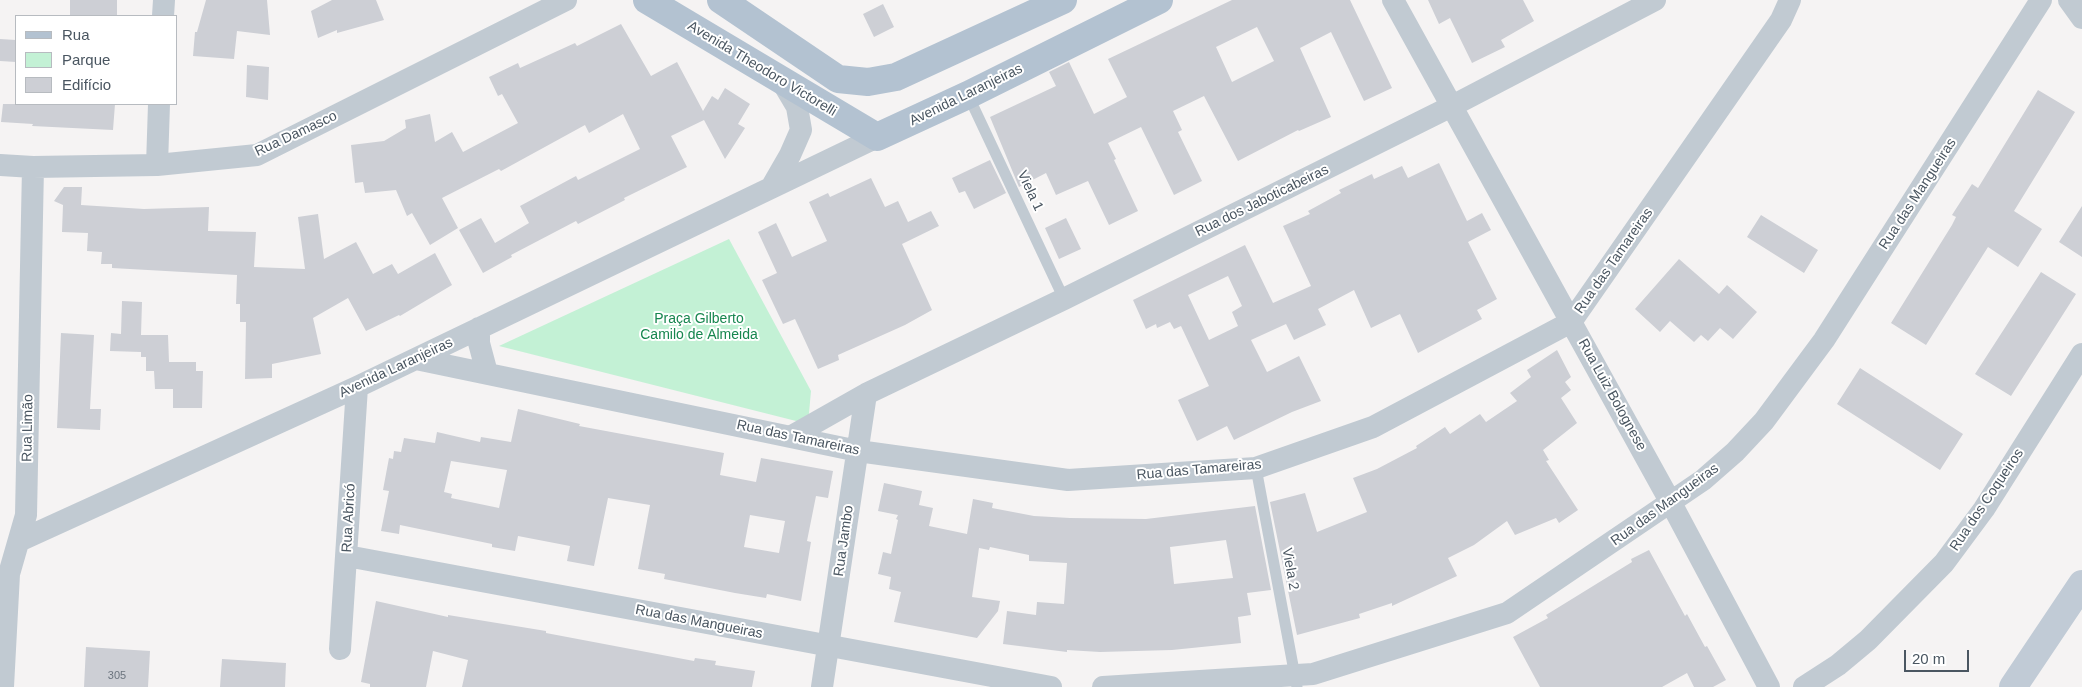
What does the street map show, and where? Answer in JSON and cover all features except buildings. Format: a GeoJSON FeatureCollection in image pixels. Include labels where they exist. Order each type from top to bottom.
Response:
{"type":"FeatureCollection","features":[{"type":"Feature","properties":{"kind":"main road","name":"Avenida Theodoro Victorelli"},"geometry":{"type":"LineString","coordinates":[[647,0],[876,137]]}},
{"type":"Feature","properties":{"kind":"main road"},"geometry":{"type":"LineString","coordinates":[[721,0],[838,79],[868,82],[896,77],[1062,0]]}},
{"type":"Feature","properties":{"kind":"main road","name":"Avenida Laranjeiras"},"geometry":{"type":"LineString","coordinates":[[876,137],[968,95],[1159,0]]}},
{"type":"Feature","properties":{"kind":"main road"},"geometry":{"type":"LineString","coordinates":[[2013,687],[2082,584]]}},
{"type":"Feature","properties":{"kind":"street"},"geometry":{"type":"LineString","coordinates":[[163,15],[164,0]]}},
{"type":"Feature","properties":{"kind":"street","name":"Rua Damasco"},"geometry":{"type":"LineString","coordinates":[[0,165],[33,167],[157,165],[257,156],[566,0]]}},
{"type":"Feature","properties":{"kind":"street","name":"Rua Luiz Bolognese"},"geometry":{"type":"LineString","coordinates":[[1393,0],[1671,503],[1769,687]]}},
{"type":"Feature","properties":{"kind":"street","name":"Rua dos Jaboticabeiras"},"geometry":{"type":"LineString","coordinates":[[790,437],[866,394],[1064,299],[1452,106],[1655,0]]}},
{"type":"Feature","properties":{"kind":"street","name":"Rua das Tamareiras"},"geometry":{"type":"LineString","coordinates":[[416,358],[858,451],[1068,480],[1256,468],[1373,427],[1571,322],[1781,20],[1790,0]]}},
{"type":"Feature","properties":{"kind":"street","name":"Rua das Mangueiras"},"geometry":{"type":"LineString","coordinates":[[1103,687],[1296,681],[1313,674],[1507,614],[1703,480],[1741,446],[1764,421],[1824,340],[2041,0]]}},
{"type":"Feature","properties":{"kind":"street"},"geometry":{"type":"LineString","coordinates":[[2069,0],[2082,18]]}},
{"type":"Feature","properties":{"kind":"street"},"geometry":{"type":"LineString","coordinates":[[771,188],[790,155],[801,130],[797,107],[781,80]]}},
{"type":"Feature","properties":{"kind":"street"},"geometry":{"type":"LineString","coordinates":[[157,165],[159,105]]}},
{"type":"Feature","properties":{"kind":"street","name":"Avenida Laranjeiras"},"geometry":{"type":"LineString","coordinates":[[18,541],[357,387],[876,137]]}},
{"type":"Feature","properties":{"kind":"street","name":"Rua Limão"},"geometry":{"type":"LineString","coordinates":[[3,687],[9,574],[26,515],[33,167]]}},
{"type":"Feature","properties":{"kind":"street"},"geometry":{"type":"LineString","coordinates":[[479,328],[479,343],[487,373]]}},
{"type":"Feature","properties":{"kind":"street","name":"Rua dos Coqueiros"},"geometry":{"type":"LineString","coordinates":[[1804,687],[1838,665],[1868,640],[1944,563],[1984,509],[2082,354]]}},
{"type":"Feature","properties":{"kind":"street","name":"Rua Abricó"},"geometry":{"type":"LineString","coordinates":[[340,649],[357,387]]}},
{"type":"Feature","properties":{"kind":"street","name":"Rua Jambo"},"geometry":{"type":"LineString","coordinates":[[822,687],[830,646],[866,394]]}},
{"type":"Feature","properties":{"kind":"street","name":"Rua das Mangueiras"},"geometry":{"type":"LineString","coordinates":[[347,556],[1051,687]]}},
{"type":"Feature","properties":{"kind":"lane","name":"Viela 1"},"geometry":{"type":"LineString","coordinates":[[968,95],[1064,299]]}},
{"type":"Feature","properties":{"kind":"lane","name":"Viela 2"},"geometry":{"type":"LineString","coordinates":[[1256,468],[1296,681]]}},
{"type":"Feature","properties":{"kind":"green space","name":"Praça Gilberto Camilo de Almeida"},"geometry":{"type":"Polygon","coordinates":[[[729,239],[811,391],[808,424],[499,346],[729,239]]]}}]}
